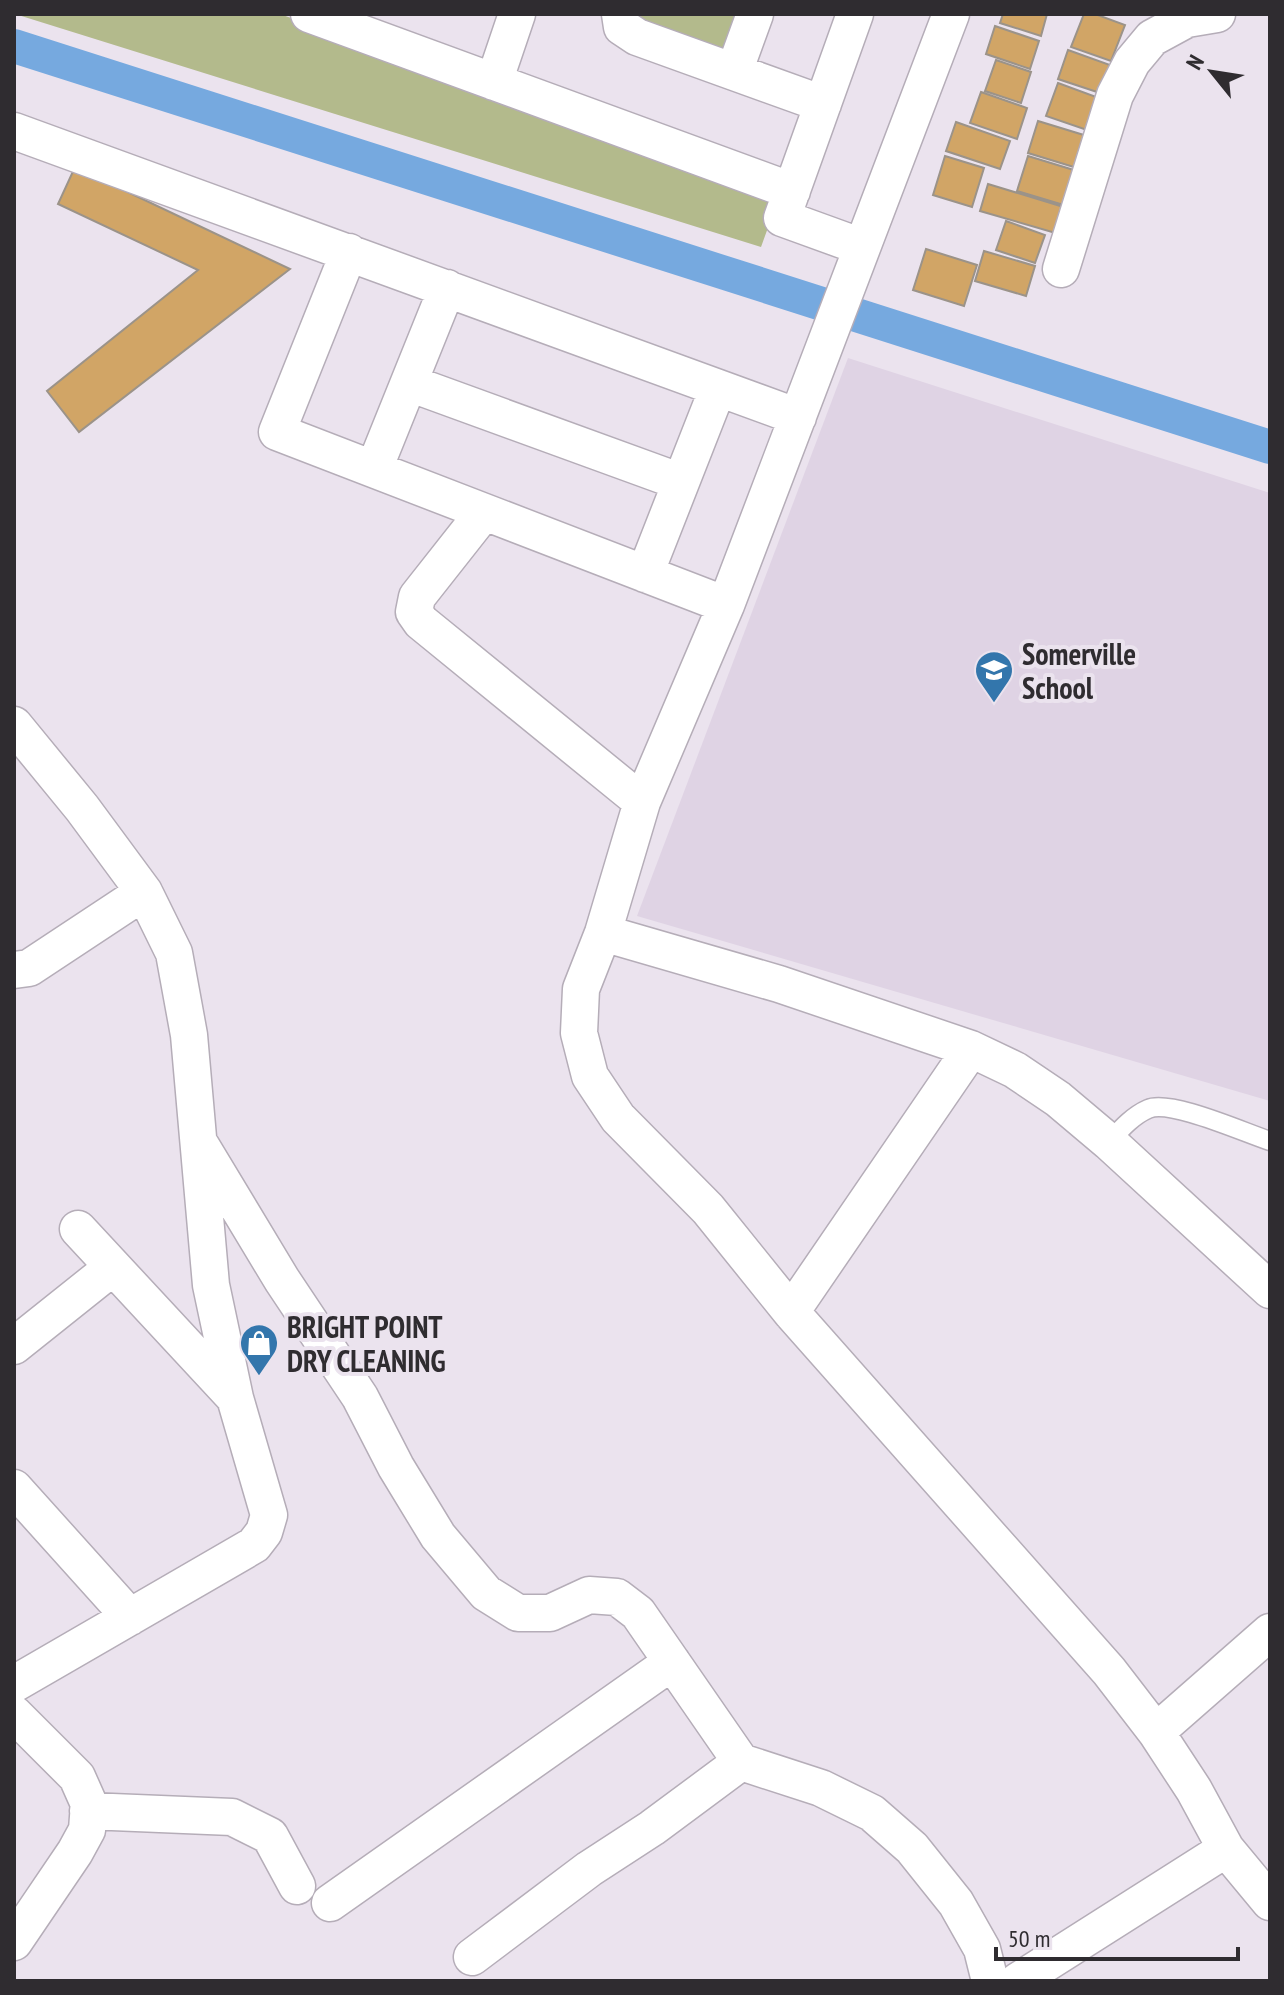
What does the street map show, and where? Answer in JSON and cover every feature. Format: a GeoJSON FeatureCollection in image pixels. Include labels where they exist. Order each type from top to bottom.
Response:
{"type":"FeatureCollection","features":[{"type":"Feature","properties":{"kind":"street"},"geometry":{"type":"LineString","coordinates":[[309,14],[792,191]]}},
{"type":"Feature","properties":{"kind":"street"},"geometry":{"type":"LineString","coordinates":[[494,82],[517,14]]}},
{"type":"Feature","properties":{"kind":"street"},"geometry":{"type":"LineString","coordinates":[[620,14],[622,27],[637,37],[823,104]]}},
{"type":"Feature","properties":{"kind":"street"},"geometry":{"type":"LineString","coordinates":[[734,72],[755,14]]}},
{"type":"Feature","properties":{"kind":"street"},"geometry":{"type":"LineString","coordinates":[[855,14],[782,218],[862,247]]}},
{"type":"Feature","properties":{"kind":"street"},"geometry":{"type":"LineString","coordinates":[[951,14],[726,605],[642,802],[603,933],[581,989],[579,1033],[590,1076],[618,1118],[708,1209],[791,1312],[1109,1671],[1156,1732],[1194,1790],[1226,1849],[1270,1902]]}},
{"type":"Feature","properties":{"kind":"street"},"geometry":{"type":"LineString","coordinates":[[1061,269],[1115,95],[1132,62],[1152,38],[1187,19],[1217,14]]}},
{"type":"Feature","properties":{"kind":"street"},"geometry":{"type":"LineString","coordinates":[[14,131],[798,417]]}},
{"type":"Feature","properties":{"kind":"street"},"geometry":{"type":"LineString","coordinates":[[349,252],[277,432],[726,605]]}},
{"type":"Feature","properties":{"kind":"street"},"geometry":{"type":"LineString","coordinates":[[374,469],[447,288]]}},
{"type":"Feature","properties":{"kind":"street"},"geometry":{"type":"LineString","coordinates":[[409,383],[681,482]]}},
{"type":"Feature","properties":{"kind":"street"},"geometry":{"type":"LineString","coordinates":[[645,574],[718,388]]}},
{"type":"Feature","properties":{"kind":"street"},"geometry":{"type":"LineString","coordinates":[[484,512],[417,597],[414,612],[421,622],[642,802]]}},
{"type":"Feature","properties":{"kind":"street"},"geometry":{"type":"LineString","coordinates":[[14,725],[82,808],[144,892],[174,953],[189,1035],[211,1285],[235,1398],[269,1515],[264,1532],[254,1545],[14,1684]]}},
{"type":"Feature","properties":{"kind":"street"},"geometry":{"type":"LineString","coordinates":[[14,970],[29,968],[144,892]]}},
{"type":"Feature","properties":{"kind":"street"},"geometry":{"type":"LineString","coordinates":[[603,933],[779,984],[971,1049],[1015,1070],[1058,1099],[1109,1142],[1270,1290]]}},
{"type":"Feature","properties":{"kind":"street"},"geometry":{"type":"LineString","coordinates":[[791,1312],[971,1049]]}},
{"type":"Feature","properties":{"kind":"street"},"geometry":{"type":"LineString","coordinates":[[200,1144],[282,1280],[360,1397],[396,1467],[438,1536],[486,1593],[518,1613],[550,1613],[589,1595],[617,1597],[638,1613],[741,1762],[821,1788],[872,1813],[912,1848],[956,1903],[982,1949],[990,1981]]}},
{"type":"Feature","properties":{"kind":"street"},"geometry":{"type":"LineString","coordinates":[[78,1229],[235,1398]]}},
{"type":"Feature","properties":{"kind":"street"},"geometry":{"type":"LineString","coordinates":[[14,1346],[113,1267]]}},
{"type":"Feature","properties":{"kind":"street"},"geometry":{"type":"LineString","coordinates":[[14,1488],[130,1617]]}},
{"type":"Feature","properties":{"kind":"street"},"geometry":{"type":"LineString","coordinates":[[1156,1732],[1270,1632]]}},
{"type":"Feature","properties":{"kind":"street"},"geometry":{"type":"LineString","coordinates":[[330,1903],[672,1662]]}},
{"type":"Feature","properties":{"kind":"street"},"geometry":{"type":"LineString","coordinates":[[14,1714],[77,1777],[89,1804],[87,1830],[14,1942]]}},
{"type":"Feature","properties":{"kind":"street"},"geometry":{"type":"LineString","coordinates":[[472,1957],[589,1869],[652,1828],[741,1762]]}},
{"type":"Feature","properties":{"kind":"street"},"geometry":{"type":"LineString","coordinates":[[88,1811],[232,1817],[270,1836],[297,1886]]}},
{"type":"Feature","properties":{"kind":"street"},"geometry":{"type":"LineString","coordinates":[[1018,1981],[1226,1849]]}},
{"type":"Feature","properties":{"kind":"lane"},"geometry":{"type":"LineString","coordinates":[[1109,1142],[1128,1122],[1150,1107],[1173,1108],[1270,1141]]}},
{"type":"Feature","properties":{"kind":"shaded area","name":"Somerville School"},"geometry":{"type":"Polygon","coordinates":[[[848,358],[1270,493],[1270,1101],[637,916],[848,358]]]}},
{"type":"Feature","properties":{"kind":"green space"},"geometry":{"type":"Polygon","coordinates":[[[15,14],[280,14],[779,197],[761,247],[15,14]]]}},
{"type":"Feature","properties":{"kind":"green space"},"geometry":{"type":"Polygon","coordinates":[[[630,14],[748,14],[730,63],[630,14]]]}},
{"type":"Feature","properties":{"kind":"building"},"geometry":{"type":"Polygon","coordinates":[[[1003,14],[1047,14],[1041,36],[1000,23],[1003,14]]]}},
{"type":"Feature","properties":{"kind":"building"},"geometry":{"type":"Polygon","coordinates":[[[1084,14],[1095,14],[1125,25],[1111,61],[1071,47],[1084,14]]]}},
{"type":"Feature","properties":{"kind":"building"},"geometry":{"type":"Polygon","coordinates":[[[995,26],[1039,41],[1030,69],[986,54],[995,26]]]}},
{"type":"Feature","properties":{"kind":"building"},"geometry":{"type":"Polygon","coordinates":[[[1068,50],[1110,65],[1100,93],[1058,79],[1068,50]]]}},
{"type":"Feature","properties":{"kind":"building"},"geometry":{"type":"Polygon","coordinates":[[[996,60],[1031,72],[1021,103],[985,91],[996,60]]]}},
{"type":"Feature","properties":{"kind":"building"},"geometry":{"type":"Polygon","coordinates":[[[1058,83],[1099,98],[1087,130],[1046,116],[1058,83]]]}},
{"type":"Feature","properties":{"kind":"building"},"geometry":{"type":"Polygon","coordinates":[[[981,92],[1027,108],[1017,139],[970,123],[981,92]]]}},
{"type":"Feature","properties":{"kind":"building"},"geometry":{"type":"Polygon","coordinates":[[[1038,121],[1087,136],[1077,168],[1028,153],[1038,121]]]}},
{"type":"Feature","properties":{"kind":"building"},"geometry":{"type":"Polygon","coordinates":[[[956,122],[1010,141],[1000,169],[946,151],[956,122]]]}},
{"type":"Feature","properties":{"kind":"building"},"geometry":{"type":"Polygon","coordinates":[[[945,156],[984,168],[972,207],[933,195],[945,156]]]}},
{"type":"Feature","properties":{"kind":"building"},"geometry":{"type":"Polygon","coordinates":[[[1028,156],[1077,171],[1067,206],[1017,191],[1028,156]]]}},
{"type":"Feature","properties":{"kind":"building"},"geometry":{"type":"Polygon","coordinates":[[[75,167],[290,269],[79,432],[47,391],[198,270],[58,204],[75,167]]]}},
{"type":"Feature","properties":{"kind":"building"},"geometry":{"type":"Polygon","coordinates":[[[988,184],[1067,208],[1059,234],[980,211],[988,184]]]}},
{"type":"Feature","properties":{"kind":"building"},"geometry":{"type":"Polygon","coordinates":[[[1006,221],[1045,235],[1035,263],[996,250],[1006,221]]]}},
{"type":"Feature","properties":{"kind":"building"},"geometry":{"type":"Polygon","coordinates":[[[926,249],[977,265],[964,306],[913,290],[926,249]]]}},
{"type":"Feature","properties":{"kind":"building"},"geometry":{"type":"Polygon","coordinates":[[[984,251],[1035,266],[1026,296],[975,281],[984,251]]]}},
{"type":"Feature","properties":{"kind":"waterway"},"geometry":{"type":"LineString","coordinates":[[14,46],[1270,447]]}},
{"type":"Feature","properties":{"kind":"place","name":"Somerville School"},"geometry":{"type":"Point","coordinates":[994,704]}},
{"type":"Feature","properties":{"kind":"place","name":"BRIGHT POINT DRY CLEANING"},"geometry":{"type":"Point","coordinates":[259,1377]}}]}
